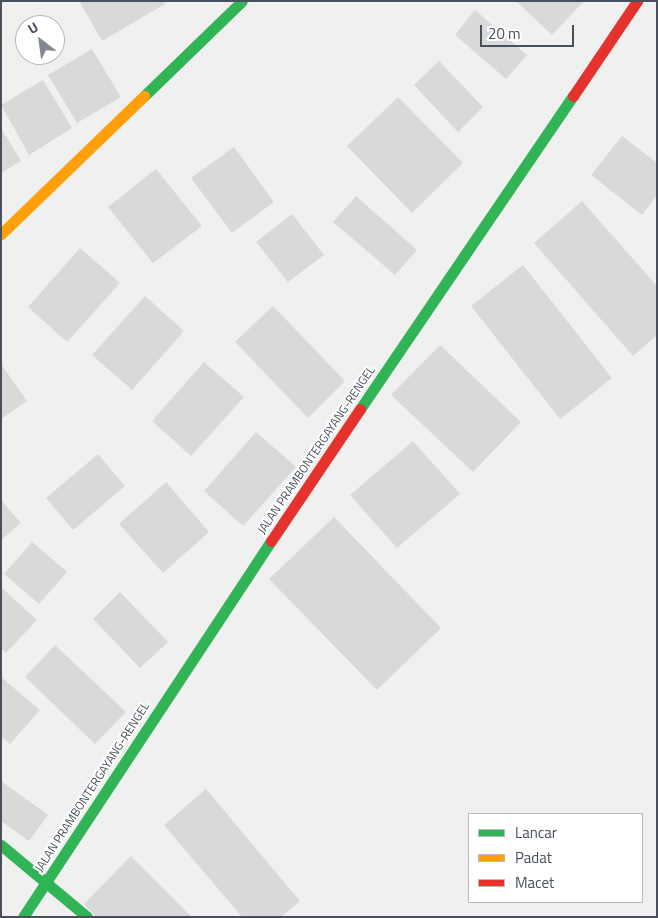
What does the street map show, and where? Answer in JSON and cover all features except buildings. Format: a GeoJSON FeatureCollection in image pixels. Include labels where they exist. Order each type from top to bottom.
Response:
{"type":"FeatureCollection","features":[{"type":"Feature","properties":{"kind":"street"},"geometry":{"type":"LineString","coordinates":[[1,234],[242,1]]}},
{"type":"Feature","properties":{"kind":"street","name":"JALAN PRAMBONTERGAYANG-RENGEL"},"geometry":{"type":"LineString","coordinates":[[23,917],[222,613],[637,1]]}},
{"type":"Feature","properties":{"kind":"street"},"geometry":{"type":"LineString","coordinates":[[1,845],[87,917]]}},
{"type":"Feature","properties":{"kind":"traffic: fast"},"geometry":{"type":"LineString","coordinates":[[144,96],[242,1]]}},
{"type":"Feature","properties":{"kind":"traffic: fast"},"geometry":{"type":"LineString","coordinates":[[360,409],[573,96]]}},
{"type":"Feature","properties":{"kind":"traffic: fast"},"geometry":{"type":"LineString","coordinates":[[23,917],[271,541]]}},
{"type":"Feature","properties":{"kind":"traffic: fast"},"geometry":{"type":"LineString","coordinates":[[1,845],[87,917]]}},
{"type":"Feature","properties":{"kind":"traffic: slow"},"geometry":{"type":"LineString","coordinates":[[1,234],[144,96]]}},
{"type":"Feature","properties":{"kind":"traffic: jam"},"geometry":{"type":"LineString","coordinates":[[573,96],[637,1]]}},
{"type":"Feature","properties":{"kind":"traffic: jam"},"geometry":{"type":"LineString","coordinates":[[271,541],[360,409]]}}]}
